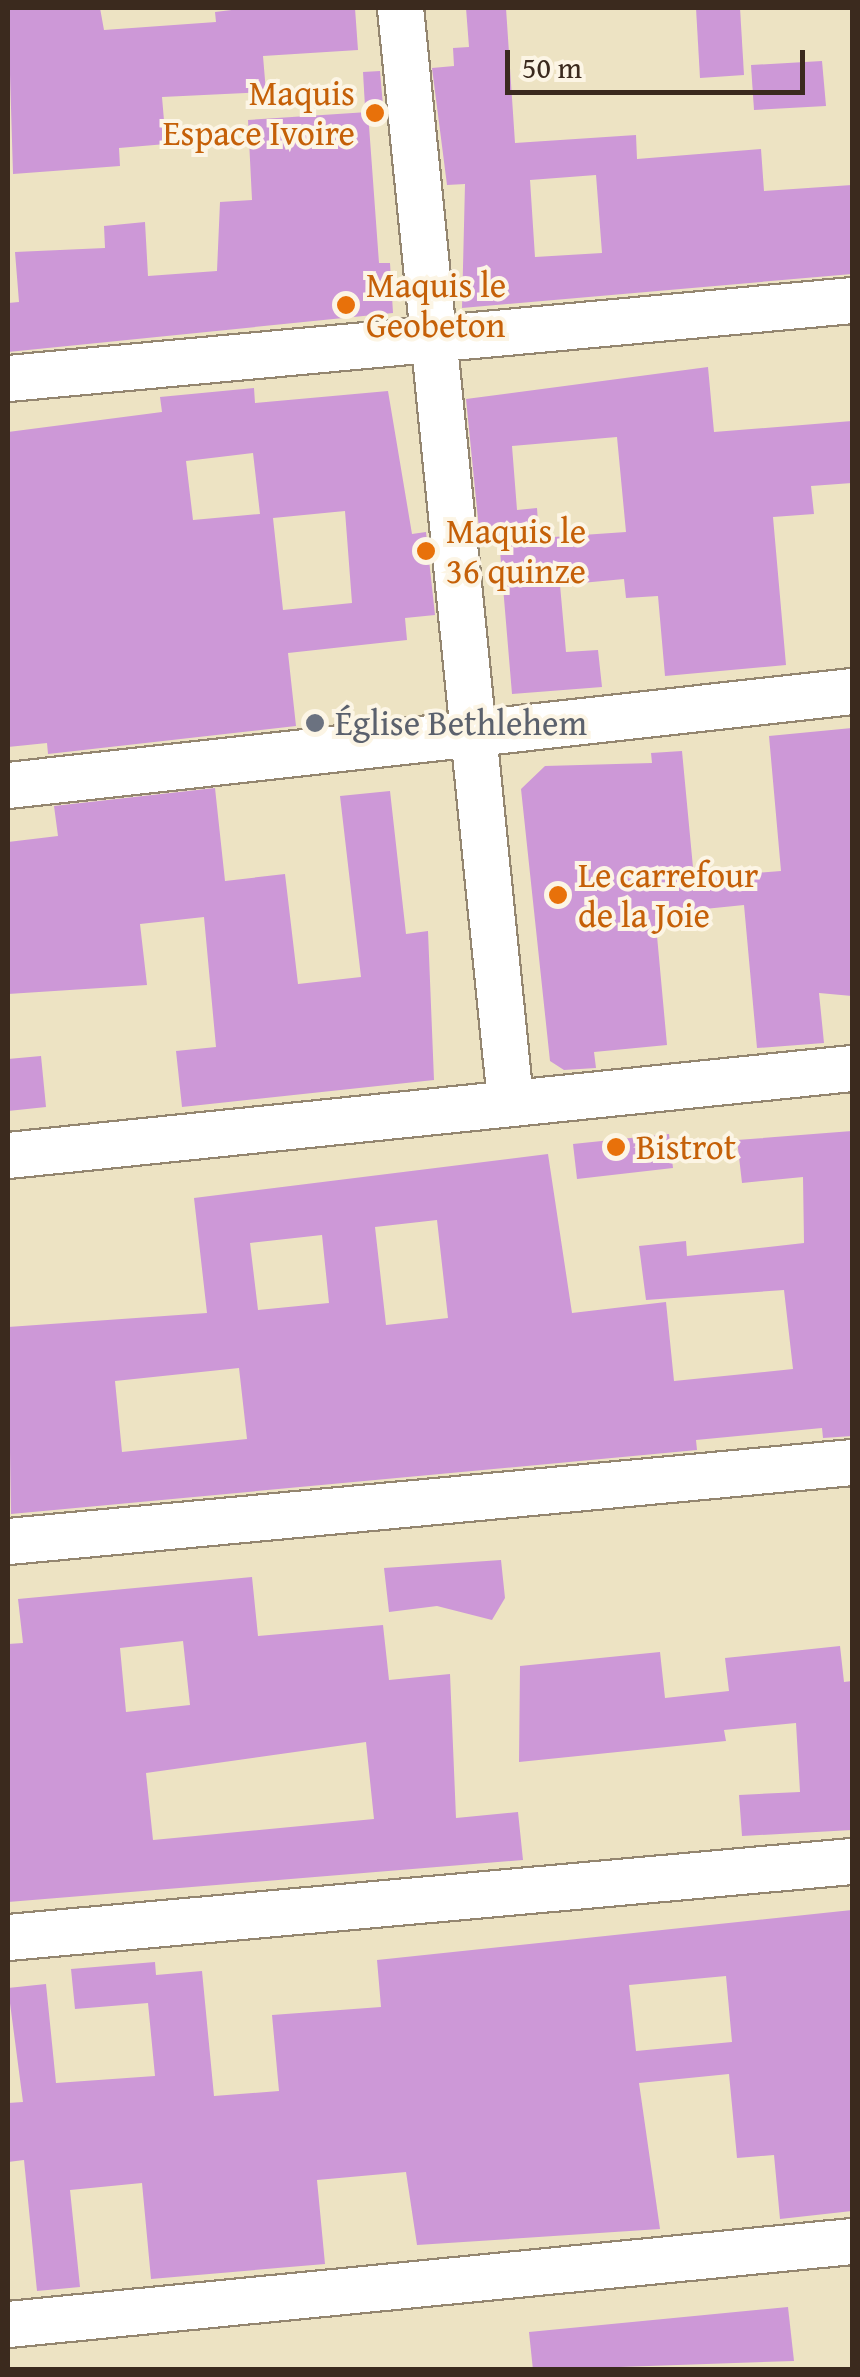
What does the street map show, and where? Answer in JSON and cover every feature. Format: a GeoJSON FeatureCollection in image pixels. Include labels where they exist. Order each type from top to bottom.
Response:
{"type":"FeatureCollection","features":[{"type":"Feature","properties":{"kind":"street"},"geometry":{"type":"LineString","coordinates":[[400,8],[437,334],[470,732],[510,1101]]}},
{"type":"Feature","properties":{"kind":"street"},"geometry":{"type":"LineString","coordinates":[[8,378],[437,334],[852,300]]}},
{"type":"Feature","properties":{"kind":"street"},"geometry":{"type":"LineString","coordinates":[[8,785],[852,691]]}},
{"type":"Feature","properties":{"kind":"street"},"geometry":{"type":"LineString","coordinates":[[8,1155],[852,1068]]}},
{"type":"Feature","properties":{"kind":"street"},"geometry":{"type":"LineString","coordinates":[[8,1541],[852,1462]]}},
{"type":"Feature","properties":{"kind":"street"},"geometry":{"type":"LineString","coordinates":[[8,1937],[852,1862]]}},
{"type":"Feature","properties":{"kind":"street"},"geometry":{"type":"LineString","coordinates":[[8,2324],[852,2241]]}},
{"type":"Feature","properties":{"kind":"building"},"geometry":{"type":"Polygon","coordinates":[[[8,8],[100,8],[104,30],[216,22],[215,12],[240,9],[355,8],[358,50],[263,56],[266,92],[162,97],[166,144],[119,148],[120,166],[13,174],[8,8]]]}},
{"type":"Feature","properties":{"kind":"building"},"geometry":{"type":"Polygon","coordinates":[[[466,8],[506,8],[515,143],[636,135],[637,159],[761,149],[764,191],[852,185],[852,274],[462,308],[465,184],[447,185],[432,68],[454,66],[453,48],[469,47],[466,8]],[[596,175],[530,180],[535,257],[602,253],[596,175]]]}},
{"type":"Feature","properties":{"kind":"building"},"geometry":{"type":"Polygon","coordinates":[[[696,8],[740,8],[744,75],[700,78],[696,8]]]}},
{"type":"Feature","properties":{"kind":"building"},"geometry":{"type":"Polygon","coordinates":[[[822,61],[826,106],[754,110],[751,65],[822,61]]]}},
{"type":"Feature","properties":{"kind":"building"},"geometry":{"type":"Polygon","coordinates":[[[380,71],[383,106],[365,107],[363,72],[380,71]]]}},
{"type":"Feature","properties":{"kind":"building"},"geometry":{"type":"Polygon","coordinates":[[[368,112],[379,263],[390,263],[393,313],[8,352],[8,303],[19,302],[15,252],[105,248],[104,226],[145,222],[148,276],[217,271],[220,202],[252,200],[248,120],[368,112]]]}},
{"type":"Feature","properties":{"kind":"building"},"geometry":{"type":"Polygon","coordinates":[[[708,367],[714,432],[852,421],[852,483],[811,486],[814,514],[773,517],[786,665],[665,676],[658,596],[626,598],[624,579],[560,585],[566,652],[598,650],[602,687],[512,694],[498,527],[479,529],[466,399],[708,367]],[[617,437],[512,446],[517,510],[537,508],[539,538],[626,532],[617,437]]]}},
{"type":"Feature","properties":{"kind":"building"},"geometry":{"type":"Polygon","coordinates":[[[254,388],[255,403],[388,391],[412,534],[426,532],[435,615],[405,618],[407,640],[288,653],[296,726],[48,754],[47,743],[8,747],[8,432],[162,412],[160,397],[254,388]],[[253,453],[186,461],[193,520],[260,514],[253,453]],[[345,511],[273,518],[283,610],[352,603],[345,511]]]}},
{"type":"Feature","properties":{"kind":"building"},"geometry":{"type":"Polygon","coordinates":[[[852,728],[852,996],[819,993],[824,1043],[757,1048],[744,905],[655,914],[667,1045],[594,1052],[596,1068],[564,1070],[550,1061],[521,789],[545,766],[652,763],[651,753],[682,751],[694,878],[781,871],[769,736],[852,728]]]}},
{"type":"Feature","properties":{"kind":"building"},"geometry":{"type":"Polygon","coordinates":[[[215,788],[225,881],[285,874],[298,984],[361,977],[340,796],[390,791],[406,934],[428,931],[434,1080],[182,1107],[176,1051],[216,1047],[204,917],[140,924],[147,985],[8,994],[8,842],[58,836],[54,806],[215,788]]]}},
{"type":"Feature","properties":{"kind":"building"},"geometry":{"type":"Polygon","coordinates":[[[41,1056],[46,1107],[8,1111],[8,1059],[41,1056]]]}},
{"type":"Feature","properties":{"kind":"building"},"geometry":{"type":"Polygon","coordinates":[[[852,1131],[852,1436],[823,1438],[822,1428],[696,1440],[697,1450],[11,1514],[8,1327],[207,1313],[194,1198],[548,1154],[572,1313],[666,1302],[674,1381],[793,1369],[784,1290],[646,1300],[639,1246],[686,1241],[687,1256],[804,1243],[803,1177],[742,1183],[737,1140],[852,1131]],[[437,1220],[375,1227],[386,1325],[448,1318],[437,1220]],[[322,1235],[250,1243],[258,1310],[329,1303],[322,1235]],[[239,1368],[115,1381],[122,1452],[247,1439],[239,1368]]]}},
{"type":"Feature","properties":{"kind":"building"},"geometry":{"type":"Polygon","coordinates":[[[669,1134],[673,1168],[577,1179],[573,1144],[669,1134]]]}},
{"type":"Feature","properties":{"kind":"building"},"geometry":{"type":"Polygon","coordinates":[[[501,1560],[505,1598],[492,1620],[437,1606],[389,1612],[384,1568],[501,1560]]]}},
{"type":"Feature","properties":{"kind":"building"},"geometry":{"type":"Polygon","coordinates":[[[252,1577],[258,1636],[383,1625],[389,1680],[450,1674],[456,1818],[518,1812],[523,1860],[8,1902],[8,1644],[23,1643],[18,1599],[252,1577]],[[183,1641],[120,1648],[126,1712],[190,1705],[183,1641]],[[366,1742],[146,1773],[153,1840],[374,1819],[366,1742]]]}},
{"type":"Feature","properties":{"kind":"building"},"geometry":{"type":"Polygon","coordinates":[[[840,1646],[844,1682],[852,1681],[852,1830],[742,1836],[739,1795],[800,1792],[796,1723],[724,1730],[726,1741],[519,1762],[520,1666],[660,1652],[665,1698],[729,1691],[725,1658],[840,1646]]]}},
{"type":"Feature","properties":{"kind":"building"},"geometry":{"type":"Polygon","coordinates":[[[852,1910],[852,2211],[780,2219],[774,2155],[737,2158],[729,2074],[639,2083],[660,2229],[417,2245],[406,2172],[317,2180],[325,2264],[151,2279],[142,2183],[70,2190],[80,2287],[37,2291],[24,2160],[8,2162],[8,2103],[23,2102],[8,1988],[46,1984],[56,2083],[155,2076],[148,2003],[75,2009],[71,1969],[155,1962],[156,1975],[202,1971],[214,2096],[279,2091],[272,2015],[381,2007],[377,1960],[852,1910]],[[726,1976],[629,1985],[636,2051],[732,2042],[726,1976]]]}},
{"type":"Feature","properties":{"kind":"building"},"geometry":{"type":"Polygon","coordinates":[[[788,2307],[794,2361],[533,2370],[529,2332],[788,2307]]]}},
{"type":"Feature","properties":{"kind":"place","name":"Maquis Espace Ivoire"},"geometry":{"type":"Point","coordinates":[375,113]}},
{"type":"Feature","properties":{"kind":"place","name":"Maquis le Geobeton"},"geometry":{"type":"Point","coordinates":[346,305]}},
{"type":"Feature","properties":{"kind":"place","name":"Maquis le 36 quinze"},"geometry":{"type":"Point","coordinates":[426,551]}},
{"type":"Feature","properties":{"kind":"place","name":"Église Bethlehem"},"geometry":{"type":"Point","coordinates":[315,723]}},
{"type":"Feature","properties":{"kind":"place","name":"Le carrefour de la Joie"},"geometry":{"type":"Point","coordinates":[558,895]}},
{"type":"Feature","properties":{"kind":"place","name":"Bistrot"},"geometry":{"type":"Point","coordinates":[616,1147]}}]}
